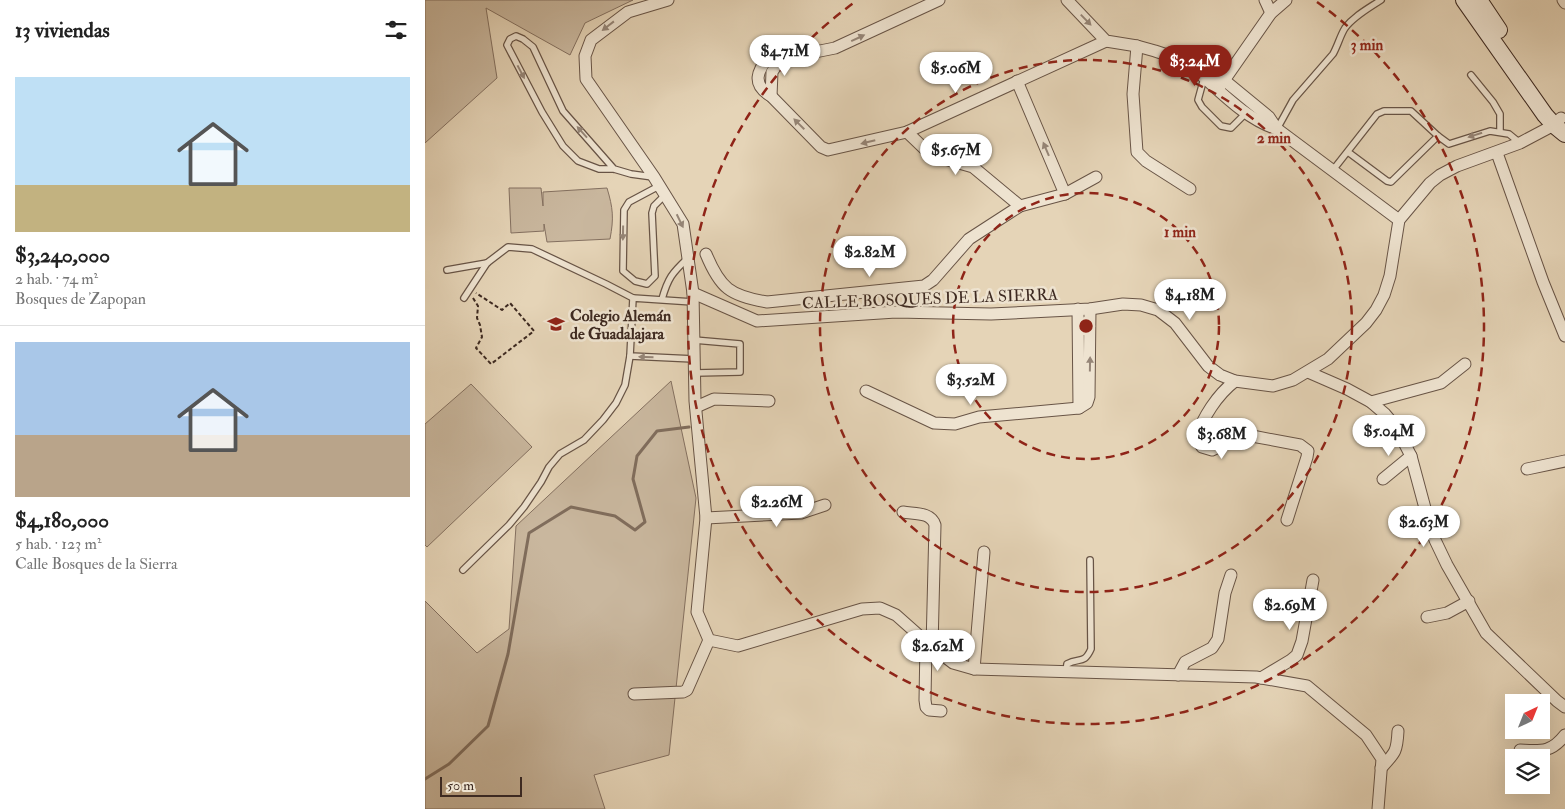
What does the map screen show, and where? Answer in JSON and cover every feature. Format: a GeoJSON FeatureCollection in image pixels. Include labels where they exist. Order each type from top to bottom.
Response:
{"type":"FeatureCollection","features":[{"type":"Feature","properties":{"kind":"main road"},"geometry":{"type":"LineString","coordinates":[[1464,0],[1545,115],[1561,125]]}},
{"type":"Feature","properties":{"kind":"main road"},"geometry":{"type":"LineString","coordinates":[[1479,0],[1553,109],[1561,125]]}},
{"type":"Feature","properties":{"kind":"street"},"geometry":{"type":"LineString","coordinates":[[634,694],[683,692],[687,690],[709,640],[697,612],[706,518],[696,407],[693,297],[683,224],[586,79],[585,56],[591,40],[613,22],[628,12],[668,0]]}},
{"type":"Feature","properties":{"kind":"street"},"geometry":{"type":"LineString","coordinates":[[939,0],[835,48],[795,56],[776,66],[772,72],[771,96],[821,147],[828,150],[907,132],[1106,41],[1137,46],[1191,65],[1206,74],[1269,117],[1277,129],[1399,220]]}},
{"type":"Feature","properties":{"kind":"street"},"geometry":{"type":"LineString","coordinates":[[1067,0],[1106,41]]}},
{"type":"Feature","properties":{"kind":"street"},"geometry":{"type":"LineString","coordinates":[[1265,0],[1271,13]]}},
{"type":"Feature","properties":{"kind":"street"},"geometry":{"type":"LineString","coordinates":[[1221,84],[1271,13],[1286,0]]}},
{"type":"Feature","properties":{"kind":"street"},"geometry":{"type":"LineString","coordinates":[[1137,46],[1133,94],[1137,152],[1145,161],[1190,189]]}},
{"type":"Feature","properties":{"kind":"street"},"geometry":{"type":"LineString","coordinates":[[1017,81],[1065,194]]}},
{"type":"Feature","properties":{"kind":"street"},"geometry":{"type":"LineString","coordinates":[[1221,84],[1246,112],[1263,125],[1277,129]]}},
{"type":"Feature","properties":{"kind":"street","name":"CALLE BOSQUES DE LA SIERRA"},"geometry":{"type":"LineString","coordinates":[[693,297],[757,321],[896,312],[991,314],[1084,309],[1123,304],[1141,305],[1158,310],[1175,323],[1208,366],[1220,375],[1235,381],[1273,386],[1293,380],[1328,359],[1366,323],[1384,295],[1390,276],[1399,220],[1419,195],[1440,175],[1457,166],[1520,143],[1561,125]]}},
{"type":"Feature","properties":{"kind":"street"},"geometry":{"type":"LineString","coordinates":[[907,132],[931,155],[973,167],[1020,206]]}},
{"type":"Feature","properties":{"kind":"street"},"geometry":{"type":"LineString","coordinates":[[1497,152],[1543,282],[1565,336]]}},
{"type":"Feature","properties":{"kind":"street"},"geometry":{"type":"LineString","coordinates":[[706,254],[714,273],[727,289],[746,298],[767,302],[924,286],[933,280],[969,239],[1020,206],[1065,194],[1096,177]]}},
{"type":"Feature","properties":{"kind":"street"},"geometry":{"type":"LineString","coordinates":[[866,392],[935,423],[955,424],[979,417],[1079,408],[1087,403],[1089,397],[1084,309]]}},
{"type":"Feature","properties":{"kind":"street"},"geometry":{"type":"LineString","coordinates":[[1371,402],[1441,383],[1465,364]]}},
{"type":"Feature","properties":{"kind":"street"},"geometry":{"type":"LineString","coordinates":[[1308,372],[1371,402],[1396,427],[1411,456],[1435,540],[1486,633],[1565,706]]}},
{"type":"Feature","properties":{"kind":"street"},"geometry":{"type":"LineString","coordinates":[[1235,381],[1226,388],[1201,421],[1196,438],[1202,447],[1212,450],[1240,437],[1252,436],[1301,445],[1308,451],[1287,520]]}},
{"type":"Feature","properties":{"kind":"street"},"geometry":{"type":"LineString","coordinates":[[696,407],[714,399],[769,401]]}},
{"type":"Feature","properties":{"kind":"street"},"geometry":{"type":"LineString","coordinates":[[1383,479],[1411,456]]}},
{"type":"Feature","properties":{"kind":"street"},"geometry":{"type":"LineString","coordinates":[[1527,469],[1565,461]]}},
{"type":"Feature","properties":{"kind":"street"},"geometry":{"type":"LineString","coordinates":[[706,518],[801,514],[825,505]]}},
{"type":"Feature","properties":{"kind":"street"},"geometry":{"type":"LineString","coordinates":[[903,512],[928,516],[933,520],[935,526],[925,700],[926,707],[929,710],[941,711]]}},
{"type":"Feature","properties":{"kind":"street"},"geometry":{"type":"LineString","coordinates":[[974,669],[984,552]]}},
{"type":"Feature","properties":{"kind":"street"},"geometry":{"type":"LineString","coordinates":[[1177,675],[1185,662],[1212,648],[1218,639],[1225,592],[1231,575]]}},
{"type":"Feature","properties":{"kind":"street"},"geometry":{"type":"LineString","coordinates":[[1261,678],[1297,655],[1302,641],[1313,580]]}},
{"type":"Feature","properties":{"kind":"street"},"geometry":{"type":"LineString","coordinates":[[1427,617],[1447,613],[1469,601]]}},
{"type":"Feature","properties":{"kind":"street"},"geometry":{"type":"LineString","coordinates":[[709,640],[739,646],[862,609],[880,608],[896,615],[953,663],[974,669],[1261,678],[1307,686],[1366,735],[1382,759],[1377,809]]}},
{"type":"Feature","properties":{"kind":"street"},"geometry":{"type":"LineString","coordinates":[[1381,768],[1395,753],[1398,731]]}},
{"type":"Feature","properties":{"kind":"street"},"geometry":{"type":"LineString","coordinates":[[1547,749],[1559,742],[1565,735]]}},
{"type":"Feature","properties":{"kind":"lane"},"geometry":{"type":"LineString","coordinates":[[1277,129],[1293,100],[1333,54],[1346,26],[1381,0]]}},
{"type":"Feature","properties":{"kind":"lane"},"geometry":{"type":"LineString","coordinates":[[614,169],[563,111],[533,47],[523,38],[516,36],[510,39],[507,45],[542,112],[563,146],[578,161],[599,170],[614,169],[631,174],[659,186]]}},
{"type":"Feature","properties":{"kind":"lane"},"geometry":{"type":"LineString","coordinates":[[1206,74],[1198,100],[1202,107],[1221,126],[1231,128],[1246,112]]}},
{"type":"Feature","properties":{"kind":"lane"},"geometry":{"type":"LineString","coordinates":[[1471,75],[1493,102],[1499,114],[1500,132]]}},
{"type":"Feature","properties":{"kind":"lane"},"geometry":{"type":"LineString","coordinates":[[1333,170],[1377,114],[1384,111],[1411,111],[1449,144],[1490,131],[1509,134],[1520,143]]}},
{"type":"Feature","properties":{"kind":"lane"},"geometry":{"type":"LineString","coordinates":[[1348,152],[1391,182],[1438,136]]}},
{"type":"Feature","properties":{"kind":"lane"},"geometry":{"type":"LineString","coordinates":[[659,186],[652,213],[655,276],[647,284],[635,281],[623,271],[624,210],[629,202],[659,186]]}},
{"type":"Feature","properties":{"kind":"lane"},"geometry":{"type":"LineString","coordinates":[[467,293],[487,263],[508,247],[532,250],[633,298],[693,297]]}},
{"type":"Feature","properties":{"kind":"lane"},"geometry":{"type":"LineString","coordinates":[[662,299],[666,283],[674,271],[688,258]]}},
{"type":"Feature","properties":{"kind":"lane"},"geometry":{"type":"LineString","coordinates":[[447,270],[487,263]]}},
{"type":"Feature","properties":{"kind":"lane"},"geometry":{"type":"LineString","coordinates":[[463,570],[509,525],[560,454],[584,440],[603,420],[615,403],[625,385],[633,298]]}},
{"type":"Feature","properties":{"kind":"lane"},"geometry":{"type":"LineString","coordinates":[[694,340],[740,344],[739,372],[695,373]]}},
{"type":"Feature","properties":{"kind":"lane"},"geometry":{"type":"LineString","coordinates":[[629,356],[694,359]]}},
{"type":"Feature","properties":{"kind":"lane"},"geometry":{"type":"LineString","coordinates":[[1066,672],[1067,664],[1088,657],[1091,649],[1090,560]]}},
{"type":"Feature","properties":{"kind":"path"},"geometry":{"type":"LineString","coordinates":[[467,293],[501,310],[510,303],[534,331],[491,364],[476,348],[482,336],[477,318],[478,306],[476,301],[467,293]]}},
{"type":"Feature","properties":{"kind":"shaded area"},"geometry":{"type":"Polygon","coordinates":[[[425,0],[633,0],[585,23],[570,55],[486,8],[497,78],[425,143],[425,0]]]}},
{"type":"Feature","properties":{"kind":"shaded area"},"geometry":{"type":"Polygon","coordinates":[[[509,188],[541,188],[543,206],[543,192],[607,188],[612,213],[610,239],[547,242],[544,224],[544,231],[511,233],[509,188]]]}},
{"type":"Feature","properties":{"kind":"shaded area"},"geometry":{"type":"Polygon","coordinates":[[[671,381],[696,498],[669,755],[594,775],[605,809],[425,809],[425,601],[477,653],[509,629],[516,526],[671,381]]]}},
{"type":"Feature","properties":{"kind":"shaded area"},"geometry":{"type":"Polygon","coordinates":[[[471,384],[532,447],[427,547],[425,545],[425,424],[471,384]]]}},
{"type":"Feature","properties":{"kind":"waterway"},"geometry":{"type":"LineString","coordinates":[[425,779],[449,764],[488,726],[508,654],[529,533],[571,507],[615,516],[635,530],[645,522],[633,479],[637,456],[657,431],[689,427]]}},
{"type":"Feature","properties":{"kind":"place","name":"Colegio Alemán de Guadalajara"},"geometry":{"type":"Point","coordinates":[556,324]}}]}
